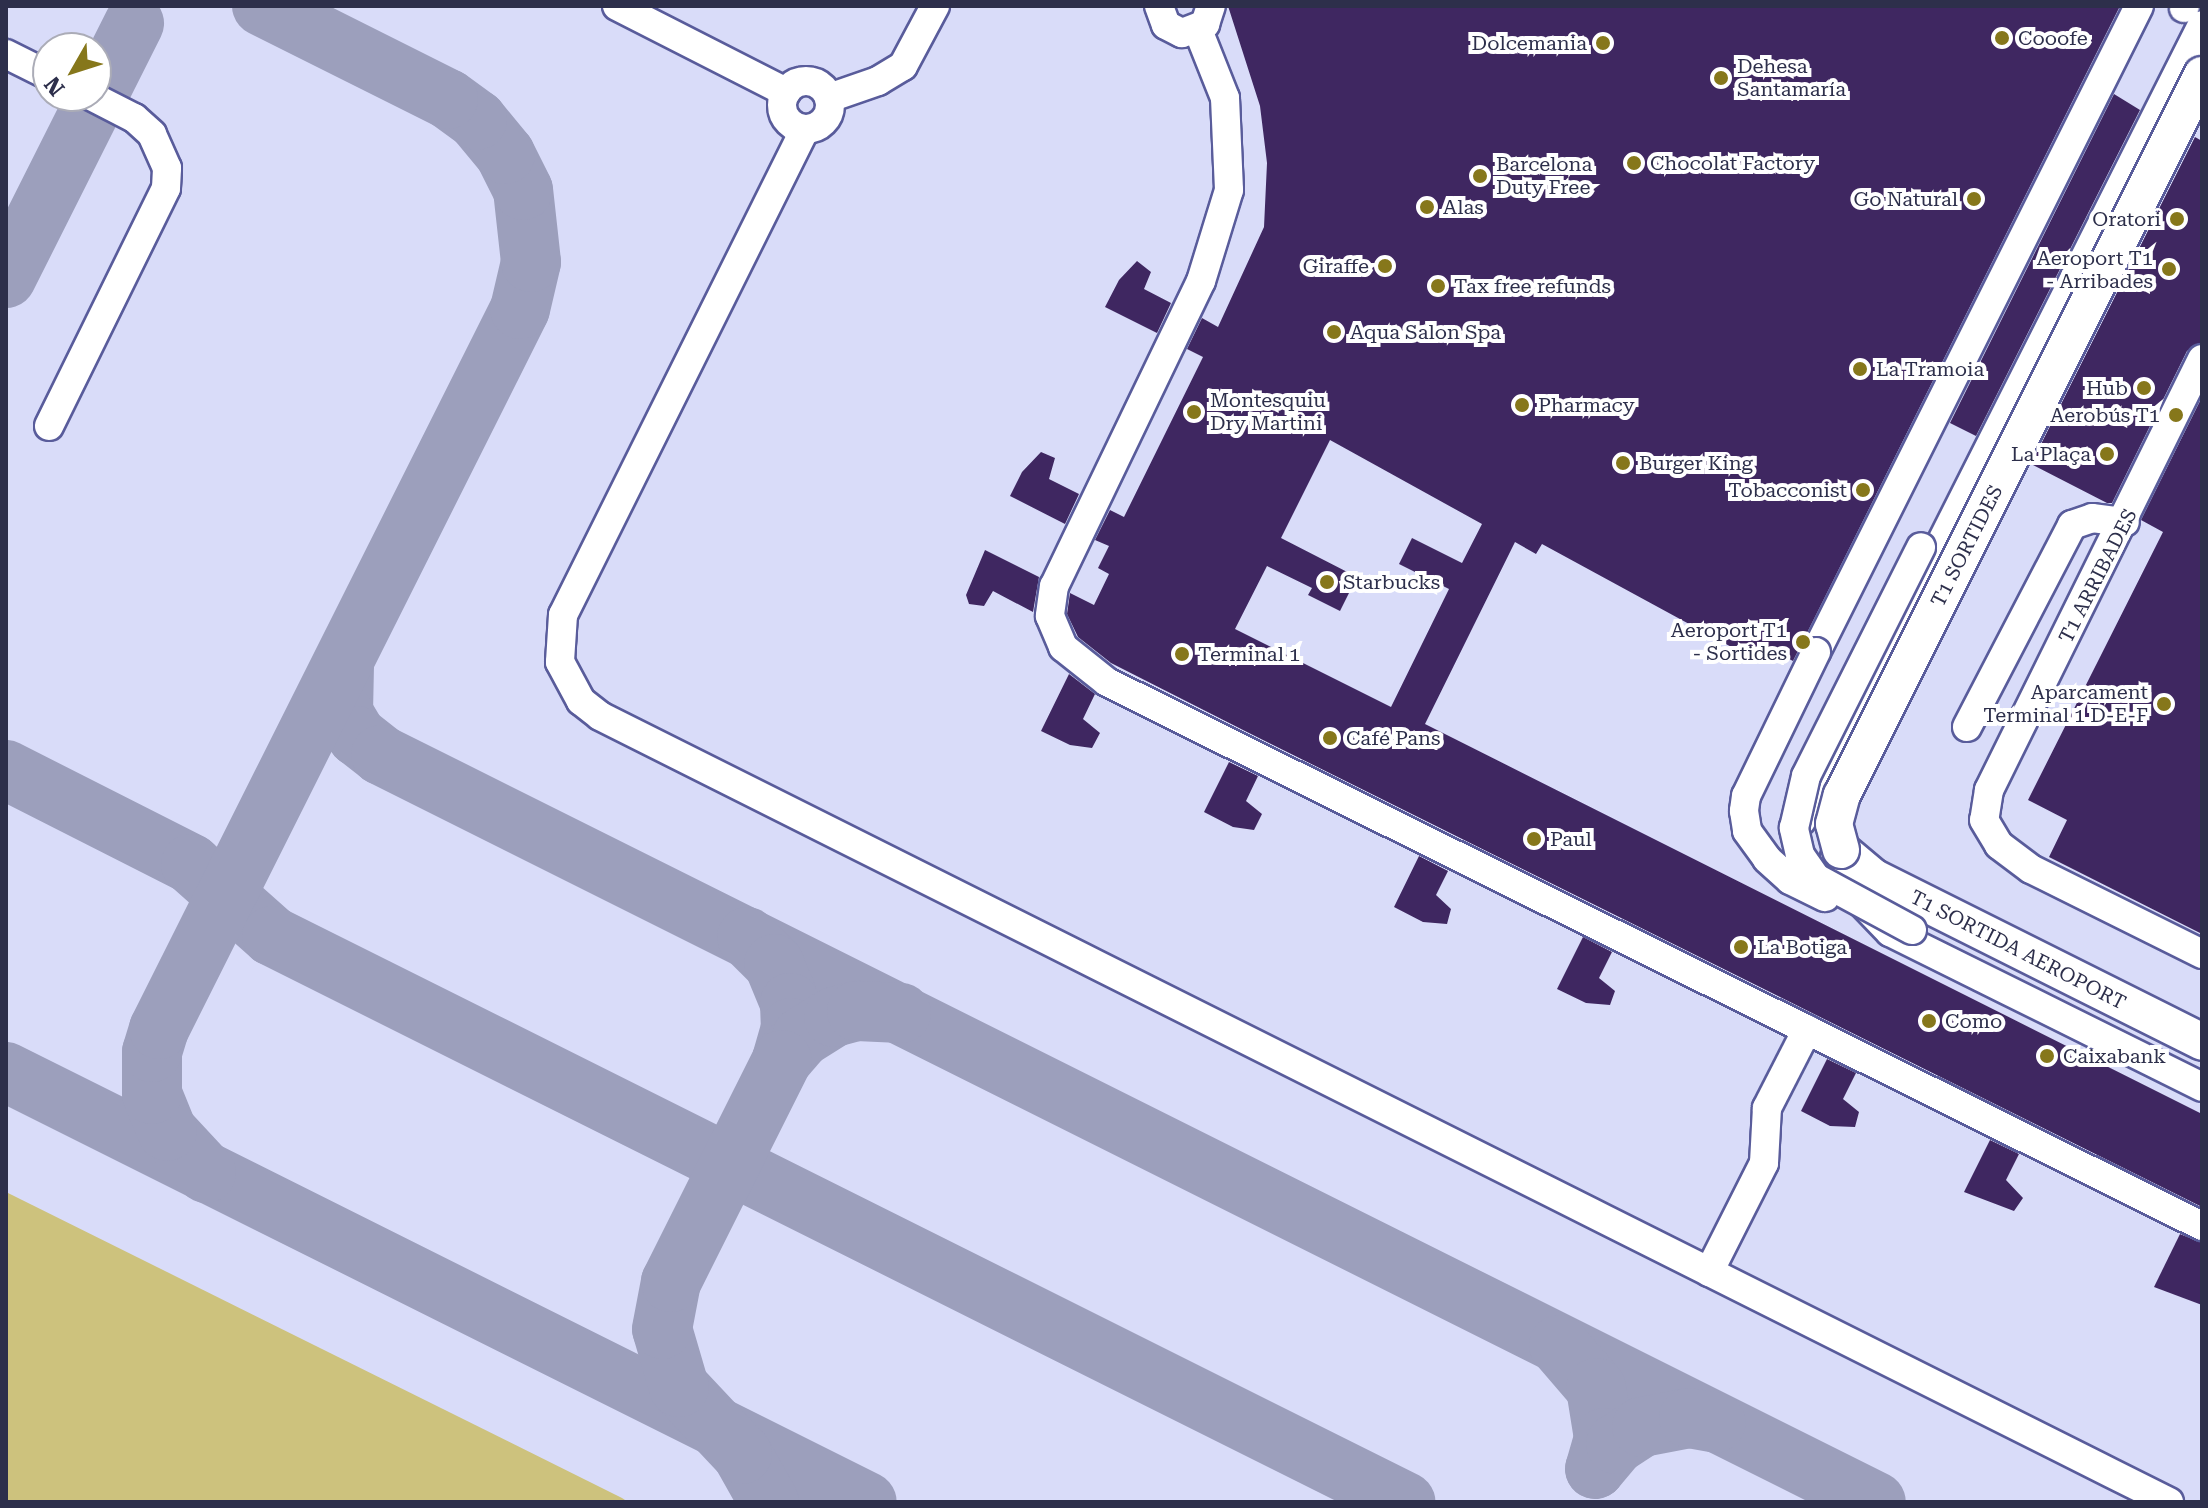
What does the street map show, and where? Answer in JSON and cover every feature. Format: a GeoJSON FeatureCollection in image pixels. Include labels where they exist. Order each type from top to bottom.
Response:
{"type":"FeatureCollection","features":[{"type":"Feature","properties":{"kind":"main road","name":"T1 SORTIDES"},"geometry":{"type":"LineString","coordinates":[[1841,850],[1834,824],[1842,795],[2202,75]]}},
{"type":"Feature","properties":{"kind":"main road","name":"T1 SORTIDA AEROPORT"},"geometry":{"type":"LineString","coordinates":[[1841,850],[1873,877],[2202,1042]]}},
{"type":"Feature","properties":{"kind":"lane"},"geometry":{"type":"LineString","coordinates":[[617,6],[786,92]]}},
{"type":"Feature","properties":{"kind":"lane"},"geometry":{"type":"LineString","coordinates":[[829,98],[878,81],[903,66],[935,6]]}},
{"type":"Feature","properties":{"kind":"lane"},"geometry":{"type":"LineString","coordinates":[[1159,6],[1173,31],[1205,18],[1225,98],[1229,190],[1201,281],[1054,586],[1050,616],[1063,647],[1107,682],[2202,1226]]}},
{"type":"Feature","properties":{"kind":"lane"},"geometry":{"type":"LineString","coordinates":[[2139,6],[1746,796],[1745,821],[1760,850],[1781,874],[1820,889],[2202,1087]]}},
{"type":"Feature","properties":{"kind":"lane"},"geometry":{"type":"LineString","coordinates":[[2190,13],[1790,841],[1788,860],[1801,884],[2202,1074]]}},
{"type":"Feature","properties":{"kind":"lane"},"geometry":{"type":"LineString","coordinates":[[6,54],[32,67]]}},
{"type":"Feature","properties":{"kind":"lane"},"geometry":{"type":"LineString","coordinates":[[786,92],[807,81],[822,87],[829,98],[825,120],[805,129],[563,615],[560,662],[581,701],[600,716],[2169,1502]]}},
{"type":"Feature","properties":{"kind":"lane"},"geometry":{"type":"LineString","coordinates":[[786,92],[784,115],[805,129]]}},
{"type":"Feature","properties":{"kind":"lane"},"geometry":{"type":"LineString","coordinates":[[49,426],[166,188],[167,168],[152,134],[134,118],[112,107]]}},
{"type":"Feature","properties":{"kind":"lane"},"geometry":{"type":"LineString","coordinates":[[1901,931],[1843,883],[1835,857],[1839,831],[2202,111]]}},
{"type":"Feature","properties":{"kind":"lane","name":"T1 ARRIBADES"},"geometry":{"type":"LineString","coordinates":[[2202,359],[2125,522],[1989,790],[1984,820],[2011,855],[2202,954]]}},
{"type":"Feature","properties":{"kind":"lane"},"geometry":{"type":"LineString","coordinates":[[1967,727],[2072,525],[2092,518],[2125,522]]}},
{"type":"Feature","properties":{"kind":"lane"},"geometry":{"type":"LineString","coordinates":[[1820,889],[1797,846],[1798,802],[1921,547]]}},
{"type":"Feature","properties":{"kind":"lane"},"geometry":{"type":"LineString","coordinates":[[1709,1272],[1764,1163],[1767,1108],[1807,1030]]}},
{"type":"Feature","properties":{"kind":"shaded area"},"geometry":{"type":"Polygon","coordinates":[[[6,1192],[622,1498],[628,1502],[6,1502],[6,1192]]]}},
{"type":"Feature","properties":{"kind":"building","name":"Terminal 1"},"geometry":{"type":"Polygon","coordinates":[[[1228,6],[2120,6],[1793,661],[1767,647],[1759,662],[1542,544],[1536,554],[1515,542],[1425,724],[2202,1114],[2202,1207],[1245,731],[1111,663],[1078,637],[1067,614],[1070,593],[1094,605],[1109,574],[1098,568],[1109,546],[1095,540],[1110,510],[1124,517],[1203,357],[1187,349],[1202,318],[1218,327],[1264,227],[1267,163],[1260,106],[1228,6]],[[1330,440],[1281,538],[1357,577],[1340,611],[1308,595],[1312,588],[1267,566],[1235,629],[1391,707],[1449,589],[1399,564],[1412,538],[1462,563],[1482,524],[1330,440]]]}},
{"type":"Feature","properties":{"kind":"building"},"geometry":{"type":"Polygon","coordinates":[[[2114,94],[2140,110],[1976,436],[1950,423],[1948,427],[2114,94]]]}},
{"type":"Feature","properties":{"kind":"building"},"geometry":{"type":"Polygon","coordinates":[[[2195,137],[2202,141],[2202,342],[2187,351],[2112,503],[2107,503],[2031,464],[2195,137]]]}},
{"type":"Feature","properties":{"kind":"building"},"geometry":{"type":"Polygon","coordinates":[[[1137,261],[1151,272],[1144,289],[1171,303],[1157,333],[1105,307],[1119,280],[1137,261]]]}},
{"type":"Feature","properties":{"kind":"building","name":"Aparcament Terminal 1 D-E-F"},"geometry":{"type":"Polygon","coordinates":[[[2202,397],[2202,934],[2049,857],[2067,820],[2028,800],[2163,532],[2141,520],[2202,397]]]}},
{"type":"Feature","properties":{"kind":"building"},"geometry":{"type":"Polygon","coordinates":[[[1041,452],[1055,458],[1049,479],[1079,494],[1065,524],[1010,496],[1022,472],[1041,452]]]}},
{"type":"Feature","properties":{"kind":"building"},"geometry":{"type":"Polygon","coordinates":[[[985,550],[1039,577],[1033,612],[993,591],[984,606],[969,604],[966,595],[985,550]]]}},
{"type":"Feature","properties":{"kind":"building"},"geometry":{"type":"Polygon","coordinates":[[[1069,674],[1095,694],[1083,719],[1100,733],[1092,748],[1070,745],[1041,731],[1069,674]]]}},
{"type":"Feature","properties":{"kind":"building"},"geometry":{"type":"Polygon","coordinates":[[[1229,762],[1258,776],[1246,801],[1262,814],[1254,830],[1233,827],[1204,812],[1229,762]]]}},
{"type":"Feature","properties":{"kind":"building"},"geometry":{"type":"Polygon","coordinates":[[[1419,856],[1448,871],[1436,895],[1451,909],[1447,924],[1423,922],[1394,907],[1419,856]]]}},
{"type":"Feature","properties":{"kind":"building"},"geometry":{"type":"Polygon","coordinates":[[[1583,937],[1612,952],[1599,978],[1615,991],[1610,1005],[1586,1003],[1557,989],[1583,937]]]}},
{"type":"Feature","properties":{"kind":"building"},"geometry":{"type":"Polygon","coordinates":[[[1827,1059],[1856,1073],[1843,1099],[1859,1112],[1855,1127],[1830,1126],[1801,1111],[1827,1059]]]}},
{"type":"Feature","properties":{"kind":"building"},"geometry":{"type":"Polygon","coordinates":[[[1990,1140],[2019,1154],[2006,1180],[2023,1198],[2014,1211],[1964,1192],[1990,1140]]]}},
{"type":"Feature","properties":{"kind":"building"},"geometry":{"type":"Polygon","coordinates":[[[2180,1234],[2202,1243],[2202,1305],[2154,1287],[2180,1234]]]}},
{"type":"Feature","properties":{"kind":"taxiway"},"geometry":{"type":"LineString","coordinates":[[206,1173],[167,1131],[152,1094],[152,1052],[159,1029],[520,309],[531,262],[523,190],[505,154],[477,120],[448,99],[262,6]]}},
{"type":"Feature","properties":{"kind":"taxiway"},"geometry":{"type":"LineString","coordinates":[[6,278],[134,23]]}},
{"type":"Feature","properties":{"kind":"taxiway"},"geometry":{"type":"LineString","coordinates":[[344,665],[343,713],[357,736],[381,755],[1876,1502]]}},
{"type":"Feature","properties":{"kind":"taxiway"},"geometry":{"type":"LineString","coordinates":[[6,770],[191,864],[272,936],[1405,1502]]}},
{"type":"Feature","properties":{"kind":"taxiway"},"geometry":{"type":"LineString","coordinates":[[747,937],[774,964],[790,1003],[791,1028],[782,1060],[802,1037],[834,1017],[857,1011],[901,1013]]}},
{"type":"Feature","properties":{"kind":"taxiway"},"geometry":{"type":"LineString","coordinates":[[769,1502],[742,1454],[679,1387],[662,1329],[671,1282],[782,1060]]}},
{"type":"Feature","properties":{"kind":"taxiway"},"geometry":{"type":"LineString","coordinates":[[6,1072],[867,1502]]}},
{"type":"Feature","properties":{"kind":"taxiway"},"geometry":{"type":"LineString","coordinates":[[1559,1345],[1596,1388],[1604,1438],[1595,1469],[1616,1444],[1642,1427],[1689,1418],[1716,1423]]}},
{"type":"Feature","properties":{"kind":"place","name":"Cooofe"},"geometry":{"type":"Point","coordinates":[2002,38]}},
{"type":"Feature","properties":{"kind":"place","name":"Dolcemania"},"geometry":{"type":"Point","coordinates":[1603,43]}},
{"type":"Feature","properties":{"kind":"place","name":"Dehesa Santamaría"},"geometry":{"type":"Point","coordinates":[1721,78]}},
{"type":"Feature","properties":{"kind":"place","name":"Chocolat Factory"},"geometry":{"type":"Point","coordinates":[1634,163]}},
{"type":"Feature","properties":{"kind":"place","name":"Barcelona Duty Free"},"geometry":{"type":"Point","coordinates":[1480,176]}},
{"type":"Feature","properties":{"kind":"place","name":"Go Natural"},"geometry":{"type":"Point","coordinates":[1974,199]}},
{"type":"Feature","properties":{"kind":"place","name":"Alas"},"geometry":{"type":"Point","coordinates":[1427,207]}},
{"type":"Feature","properties":{"kind":"place","name":"Oratori"},"geometry":{"type":"Point","coordinates":[2177,219]}},
{"type":"Feature","properties":{"kind":"place","name":"Giraffe"},"geometry":{"type":"Point","coordinates":[1385,266]}},
{"type":"Feature","properties":{"kind":"place","name":"Aeroport T1 - Arribades"},"geometry":{"type":"Point","coordinates":[2169,269]}},
{"type":"Feature","properties":{"kind":"place","name":"Tax free refunds"},"geometry":{"type":"Point","coordinates":[1438,286]}},
{"type":"Feature","properties":{"kind":"place","name":"Aqua Salon Spa"},"geometry":{"type":"Point","coordinates":[1334,332]}},
{"type":"Feature","properties":{"kind":"place","name":"La Tramoia"},"geometry":{"type":"Point","coordinates":[1860,369]}},
{"type":"Feature","properties":{"kind":"place","name":"Hub"},"geometry":{"type":"Point","coordinates":[2144,388]}},
{"type":"Feature","properties":{"kind":"place","name":"Pharmacy"},"geometry":{"type":"Point","coordinates":[1522,405]}},
{"type":"Feature","properties":{"kind":"place","name":"Montesquiu Dry Martini"},"geometry":{"type":"Point","coordinates":[1194,412]}},
{"type":"Feature","properties":{"kind":"place","name":"Aerobús T1"},"geometry":{"type":"Point","coordinates":[2176,415]}},
{"type":"Feature","properties":{"kind":"place","name":"La Plaça"},"geometry":{"type":"Point","coordinates":[2107,454]}},
{"type":"Feature","properties":{"kind":"place","name":"Burger King"},"geometry":{"type":"Point","coordinates":[1623,463]}},
{"type":"Feature","properties":{"kind":"place","name":"Tobacconist"},"geometry":{"type":"Point","coordinates":[1863,490]}},
{"type":"Feature","properties":{"kind":"place","name":"Starbucks"},"geometry":{"type":"Point","coordinates":[1327,582]}},
{"type":"Feature","properties":{"kind":"place","name":"Aeroport T1 - Sortides"},"geometry":{"type":"Point","coordinates":[1803,642]}},
{"type":"Feature","properties":{"kind":"place","name":"Terminal 1"},"geometry":{"type":"Point","coordinates":[1182,654]}},
{"type":"Feature","properties":{"kind":"place","name":"Aparcament Terminal 1 D-E-F"},"geometry":{"type":"Point","coordinates":[2164,704]}},
{"type":"Feature","properties":{"kind":"place","name":"Café Pans"},"geometry":{"type":"Point","coordinates":[1330,738]}},
{"type":"Feature","properties":{"kind":"place","name":"Paul"},"geometry":{"type":"Point","coordinates":[1534,839]}},
{"type":"Feature","properties":{"kind":"place","name":"La Botiga"},"geometry":{"type":"Point","coordinates":[1741,947]}},
{"type":"Feature","properties":{"kind":"place","name":"Como"},"geometry":{"type":"Point","coordinates":[1929,1021]}},
{"type":"Feature","properties":{"kind":"place","name":"Caixabank"},"geometry":{"type":"Point","coordinates":[2047,1056]}}]}
